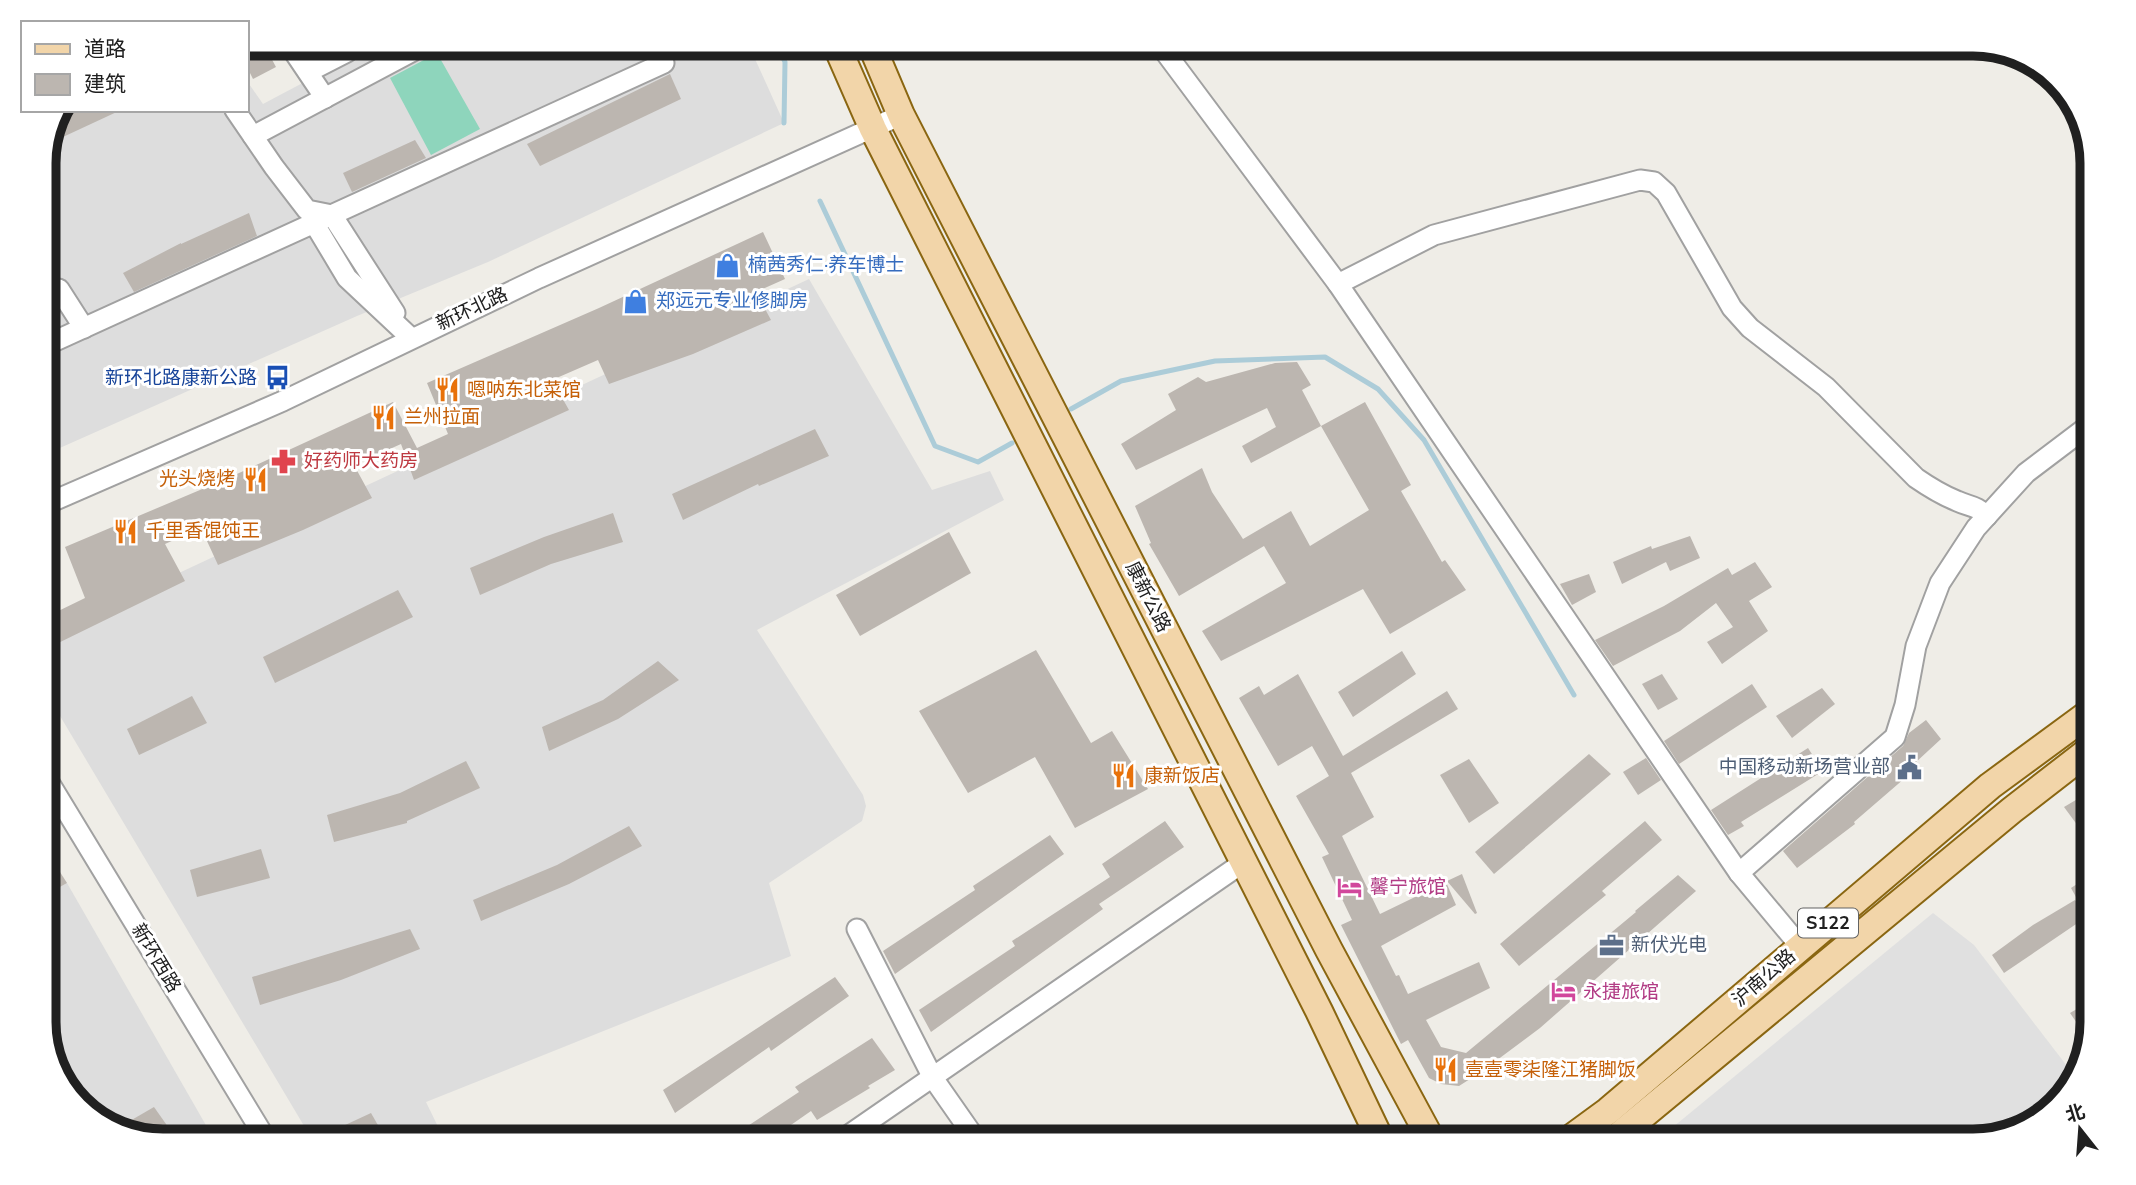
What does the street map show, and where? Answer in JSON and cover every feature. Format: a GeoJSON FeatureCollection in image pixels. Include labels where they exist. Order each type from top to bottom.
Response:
{"type":"FeatureCollection","features":[{"type":"Feature","properties":{"kind":"main road","name":"康新公路"},"geometry":{"type":"LineString","coordinates":[[841,56],[873,129],[1319,1011],[1375,1129]]}},
{"type":"Feature","properties":{"kind":"main road","name":"康新公路"},"geometry":{"type":"LineString","coordinates":[[876,56],[901,115],[1329,950],[1426,1129]]}},
{"type":"Feature","properties":{"kind":"main road","name":"沪南公路"},"geometry":{"type":"LineString","coordinates":[[1583,1129],[1608,1111],[1990,786],[2080,720]]}},
{"type":"Feature","properties":{"kind":"main road","name":"沪南公路"},"geometry":{"type":"LineString","coordinates":[[1627,1129],[2012,810],[2080,757]]}},
{"type":"Feature","properties":{"kind":"street"},"geometry":{"type":"LineString","coordinates":[[297,56],[325,98]]}},
{"type":"Feature","properties":{"kind":"street"},"geometry":{"type":"LineString","coordinates":[[308,72],[339,56]]}},
{"type":"Feature","properties":{"kind":"street"},"geometry":{"type":"LineString","coordinates":[[253,136],[404,56]]}},
{"type":"Feature","properties":{"kind":"street"},"geometry":{"type":"LineString","coordinates":[[1168,56],[1338,284],[1740,873],[1800,946]]}},
{"type":"Feature","properties":{"kind":"street"},"geometry":{"type":"LineString","coordinates":[[56,340],[664,64]]}},
{"type":"Feature","properties":{"kind":"street"},"geometry":{"type":"LineString","coordinates":[[236,112],[307,209],[323,219],[411,338]]}},
{"type":"Feature","properties":{"kind":"street","name":"新环北路"},"geometry":{"type":"LineString","coordinates":[[56,500],[283,401],[411,338],[901,115]]}},
{"type":"Feature","properties":{"kind":"street"},"geometry":{"type":"LineString","coordinates":[[1338,284],[1434,235],[1640,180],[1654,182],[1666,193],[1727,299],[1750,328],[1826,387],[1916,478],[1949,498],[1979,508],[1987,516]]}},
{"type":"Feature","properties":{"kind":"street"},"geometry":{"type":"LineString","coordinates":[[56,290],[59,289],[83,328]]}},
{"type":"Feature","properties":{"kind":"street"},"geometry":{"type":"LineString","coordinates":[[1740,873],[1895,737],[1905,705],[1916,646],[1940,583],[1976,528],[2026,473],[2080,432]]}},
{"type":"Feature","properties":{"kind":"street","name":"新环西路"},"geometry":{"type":"LineString","coordinates":[[56,794],[260,1129]]}},
{"type":"Feature","properties":{"kind":"street"},"geometry":{"type":"LineString","coordinates":[[858,1129],[1244,862]]}},
{"type":"Feature","properties":{"kind":"street"},"geometry":{"type":"LineString","coordinates":[[857,929],[933,1078],[969,1129]]}},
{"type":"Feature","properties":{"kind":"shaded area"},"geometry":{"type":"Polygon","coordinates":[[[353,56],[754,56],[784,123],[488,262],[357,316],[56,450],[56,156],[67,116],[69,112],[248,112],[248,82],[263,104],[353,56]]]}},
{"type":"Feature","properties":{"kind":"shaded area"},"geometry":{"type":"Polygon","coordinates":[[[809,279],[932,490],[990,471],[1004,500],[757,630],[863,795],[866,806],[862,821],[769,883],[791,956],[426,1102],[439,1129],[306,1129],[56,709],[56,630],[809,279]]]}},
{"type":"Feature","properties":{"kind":"shaded area"},"geometry":{"type":"Polygon","coordinates":[[[67,883],[208,1129],[163,1129],[129,1123],[104,1111],[74,1081],[62,1056],[56,1029],[56,889],[67,883]]]}},
{"type":"Feature","properties":{"kind":"shaded area"},"geometry":{"type":"Polygon","coordinates":[[[1933,913],[1974,945],[2069,1069],[2053,1092],[2045,1094],[2045,1100],[2032,1111],[1994,1127],[1671,1129],[1933,913]]]}},
{"type":"Feature","properties":{"kind":"green space"},"geometry":{"type":"Polygon","coordinates":[[[431,56],[439,56],[480,129],[431,155],[390,78],[431,56]]]}},
{"type":"Feature","properties":{"kind":"building"},"geometry":{"type":"Polygon","coordinates":[[[248,56],[270,56],[276,67],[253,79],[248,69],[248,56]]]}},
{"type":"Feature","properties":{"kind":"building"},"geometry":{"type":"Polygon","coordinates":[[[670,74],[681,99],[540,166],[527,144],[670,74]]]}},
{"type":"Feature","properties":{"kind":"building"},"geometry":{"type":"Polygon","coordinates":[[[69,112],[117,112],[59,139],[69,112]]]}},
{"type":"Feature","properties":{"kind":"building"},"geometry":{"type":"Polygon","coordinates":[[[415,140],[426,158],[352,192],[343,173],[415,140]]]}},
{"type":"Feature","properties":{"kind":"building"},"geometry":{"type":"Polygon","coordinates":[[[249,213],[257,236],[134,292],[123,273],[181,243],[249,213]]]}},
{"type":"Feature","properties":{"kind":"building"},"geometry":{"type":"Polygon","coordinates":[[[763,232],[785,279],[756,292],[771,320],[693,354],[609,384],[598,360],[552,380],[569,410],[414,480],[401,444],[354,465],[372,498],[303,530],[218,565],[201,528],[165,544],[185,581],[56,644],[56,612],[85,598],[65,547],[226,479],[393,402],[417,448],[448,434],[427,383],[763,232]]]}},
{"type":"Feature","properties":{"kind":"building"},"geometry":{"type":"Polygon","coordinates":[[[1297,362],[1311,385],[1302,390],[1321,426],[1251,463],[1242,446],[1276,427],[1267,408],[1136,470],[1121,444],[1176,410],[1168,394],[1198,377],[1206,382],[1275,363],[1297,362]]]}},
{"type":"Feature","properties":{"kind":"building"},"geometry":{"type":"Polygon","coordinates":[[[1365,402],[1411,485],[1401,491],[1442,562],[1445,560],[1466,590],[1390,634],[1363,589],[1221,661],[1202,631],[1286,583],[1264,546],[1179,596],[1149,544],[1151,543],[1135,506],[1202,468],[1212,492],[1243,539],[1291,511],[1310,546],[1369,510],[1321,426],[1365,402]]]}},
{"type":"Feature","properties":{"kind":"building"},"geometry":{"type":"Polygon","coordinates":[[[815,429],[829,456],[759,486],[758,484],[683,520],[672,494],[815,429]]]}},
{"type":"Feature","properties":{"kind":"building"},"geometry":{"type":"Polygon","coordinates":[[[613,513],[623,542],[551,564],[480,595],[470,568],[544,537],[613,513]]]}},
{"type":"Feature","properties":{"kind":"building"},"geometry":{"type":"Polygon","coordinates":[[[949,532],[971,573],[860,636],[836,595],[949,532]]]}},
{"type":"Feature","properties":{"kind":"building"},"geometry":{"type":"Polygon","coordinates":[[[1690,536],[1700,558],[1670,571],[1666,562],[1622,584],[1613,562],[1651,546],[1652,549],[1690,536]]]}},
{"type":"Feature","properties":{"kind":"building"},"geometry":{"type":"Polygon","coordinates":[[[1755,562],[1772,587],[1749,601],[1768,631],[1722,664],[1707,642],[1733,627],[1716,603],[1680,631],[1613,666],[1595,640],[1664,606],[1728,568],[1732,575],[1755,562]]]}},
{"type":"Feature","properties":{"kind":"building"},"geometry":{"type":"Polygon","coordinates":[[[1589,574],[1596,592],[1572,605],[1560,584],[1589,574]]]}},
{"type":"Feature","properties":{"kind":"building"},"geometry":{"type":"Polygon","coordinates":[[[398,590],[413,617],[275,683],[263,657],[398,590]]]}},
{"type":"Feature","properties":{"kind":"building"},"geometry":{"type":"Polygon","coordinates":[[[1036,650],[1091,743],[1112,731],[1148,789],[1075,828],[1035,757],[968,793],[919,711],[1036,650]]]}},
{"type":"Feature","properties":{"kind":"building"},"geometry":{"type":"Polygon","coordinates":[[[1402,651],[1416,674],[1353,717],[1338,692],[1402,651]]]}},
{"type":"Feature","properties":{"kind":"building"},"geometry":{"type":"Polygon","coordinates":[[[658,661],[679,680],[618,719],[549,751],[542,727],[603,700],[658,661]]]}},
{"type":"Feature","properties":{"kind":"building"},"geometry":{"type":"Polygon","coordinates":[[[1298,674],[1343,756],[1447,691],[1458,709],[1351,773],[1374,817],[1342,836],[1380,914],[1446,882],[1456,905],[1381,946],[1408,994],[1479,962],[1490,988],[1426,1020],[1441,1047],[1466,1053],[1678,875],[1696,891],[1540,1028],[1481,1072],[1459,1086],[1441,1084],[1429,1078],[1408,1040],[1401,1044],[1341,925],[1352,920],[1322,857],[1329,854],[1296,796],[1329,776],[1312,746],[1278,766],[1239,698],[1259,686],[1264,695],[1298,674]]]}},
{"type":"Feature","properties":{"kind":"building"},"geometry":{"type":"Polygon","coordinates":[[[1662,674],[1678,699],[1658,710],[1642,684],[1662,674]]]}},
{"type":"Feature","properties":{"kind":"building"},"geometry":{"type":"Polygon","coordinates":[[[1752,684],[1767,707],[1679,764],[1664,741],[1752,684]]]}},
{"type":"Feature","properties":{"kind":"building"},"geometry":{"type":"Polygon","coordinates":[[[1822,688],[1835,704],[1792,738],[1776,716],[1822,688]]]}},
{"type":"Feature","properties":{"kind":"building"},"geometry":{"type":"Polygon","coordinates":[[[192,696],[207,723],[139,755],[127,729],[192,696]]]}},
{"type":"Feature","properties":{"kind":"building"},"geometry":{"type":"Polygon","coordinates":[[[1926,720],[1941,739],[1902,775],[1905,778],[1854,822],[1855,824],[1797,868],[1783,851],[1903,746],[1909,733],[1926,720]]]}},
{"type":"Feature","properties":{"kind":"building"},"geometry":{"type":"Polygon","coordinates":[[[1808,748],[1823,771],[1741,822],[1744,826],[1728,835],[1711,810],[1808,748]]]}},
{"type":"Feature","properties":{"kind":"building"},"geometry":{"type":"Polygon","coordinates":[[[1589,754],[1611,774],[1494,874],[1475,852],[1589,754]]]}},
{"type":"Feature","properties":{"kind":"building"},"geometry":{"type":"Polygon","coordinates":[[[1646,758],[1661,780],[1638,795],[1623,772],[1646,758]]]}},
{"type":"Feature","properties":{"kind":"building"},"geometry":{"type":"Polygon","coordinates":[[[1469,759],[1499,803],[1469,823],[1440,775],[1469,759]]]}},
{"type":"Feature","properties":{"kind":"building"},"geometry":{"type":"Polygon","coordinates":[[[466,761],[480,788],[407,823],[334,842],[327,815],[400,793],[466,761]]]}},
{"type":"Feature","properties":{"kind":"building"},"geometry":{"type":"Polygon","coordinates":[[[2080,798],[2080,829],[2064,807],[2080,798]]]}},
{"type":"Feature","properties":{"kind":"building"},"geometry":{"type":"Polygon","coordinates":[[[1165,821],[1184,847],[1099,904],[1103,909],[931,1032],[919,1010],[1015,946],[1012,941],[1110,877],[1102,864],[1165,821]]]}},
{"type":"Feature","properties":{"kind":"building"},"geometry":{"type":"Polygon","coordinates":[[[1645,821],[1662,840],[1602,891],[1606,895],[1519,966],[1500,944],[1645,821]]]}},
{"type":"Feature","properties":{"kind":"building"},"geometry":{"type":"Polygon","coordinates":[[[629,826],[642,846],[569,884],[481,921],[473,900],[557,865],[629,826]]]}},
{"type":"Feature","properties":{"kind":"building"},"geometry":{"type":"Polygon","coordinates":[[[1050,835],[1064,854],[895,974],[883,951],[975,890],[973,886],[1050,835]]]}},
{"type":"Feature","properties":{"kind":"building"},"geometry":{"type":"Polygon","coordinates":[[[261,849],[270,878],[197,897],[190,870],[261,849]]]}},
{"type":"Feature","properties":{"kind":"building"},"geometry":{"type":"Polygon","coordinates":[[[56,866],[67,883],[56,889],[56,866]]]}},
{"type":"Feature","properties":{"kind":"building"},"geometry":{"type":"Polygon","coordinates":[[[1462,874],[1477,913],[1475,914],[1447,881],[1462,874]]]}},
{"type":"Feature","properties":{"kind":"building"},"geometry":{"type":"Polygon","coordinates":[[[2080,882],[2080,904],[2071,888],[2080,882]]]}},
{"type":"Feature","properties":{"kind":"building"},"geometry":{"type":"Polygon","coordinates":[[[2075,900],[2080,906],[2080,921],[2004,973],[1992,955],[2033,925],[2075,900]]]}},
{"type":"Feature","properties":{"kind":"building"},"geometry":{"type":"Polygon","coordinates":[[[410,929],[420,949],[341,980],[260,1005],[252,977],[410,929]]]}},
{"type":"Feature","properties":{"kind":"building"},"geometry":{"type":"Polygon","coordinates":[[[835,977],[849,996],[771,1051],[769,1047],[675,1113],[663,1090],[835,977]]]}},
{"type":"Feature","properties":{"kind":"building"},"geometry":{"type":"Polygon","coordinates":[[[2080,1007],[2080,1027],[2070,1013],[2080,1007]]]}},
{"type":"Feature","properties":{"kind":"building"},"geometry":{"type":"Polygon","coordinates":[[[872,1038],[895,1070],[817,1120],[811,1111],[785,1129],[743,1129],[799,1092],[795,1087],[872,1038]]]}},
{"type":"Feature","properties":{"kind":"building"},"geometry":{"type":"Polygon","coordinates":[[[154,1107],[170,1129],[142,1127],[127,1122],[154,1107]]]}},
{"type":"Feature","properties":{"kind":"building"},"geometry":{"type":"Polygon","coordinates":[[[371,1113],[380,1129],[344,1129],[343,1126],[371,1113]]]}},
{"type":"Feature","properties":{"kind":"waterway"},"geometry":{"type":"LineString","coordinates":[[782,56],[785,62],[784,123]]}},
{"type":"Feature","properties":{"kind":"waterway"},"geometry":{"type":"LineString","coordinates":[[820,201],[935,446],[978,462],[1012,443]]}},
{"type":"Feature","properties":{"kind":"waterway"},"geometry":{"type":"LineString","coordinates":[[1071,409],[1121,381],[1215,361],[1325,357],[1378,389],[1424,440],[1574,695]]}},
{"type":"Feature","properties":{"kind":"place","name":"楠茜秀仁·养车博士"},"geometry":{"type":"Point","coordinates":[728,265]}},
{"type":"Feature","properties":{"kind":"place","name":"郑远元专业修脚房"},"geometry":{"type":"Point","coordinates":[636,301]}},
{"type":"Feature","properties":{"kind":"place","name":"新环北路康新公路"},"geometry":{"type":"Point","coordinates":[277,378]}},
{"type":"Feature","properties":{"kind":"place","name":"嗯呐东北菜馆"},"geometry":{"type":"Point","coordinates":[447,390]}},
{"type":"Feature","properties":{"kind":"place","name":"兰州拉面"},"geometry":{"type":"Point","coordinates":[384,417]}},
{"type":"Feature","properties":{"kind":"place","name":"好药师大药房"},"geometry":{"type":"Point","coordinates":[284,461]}},
{"type":"Feature","properties":{"kind":"place","name":"光头烧烤"},"geometry":{"type":"Point","coordinates":[255,479]}},
{"type":"Feature","properties":{"kind":"place","name":"千里香馄饨王"},"geometry":{"type":"Point","coordinates":[126,531]}},
{"type":"Feature","properties":{"kind":"place","name":"中国移动新场营业部"},"geometry":{"type":"Point","coordinates":[1910,767]}},
{"type":"Feature","properties":{"kind":"place","name":"康新饭店"},"geometry":{"type":"Point","coordinates":[1124,776]}},
{"type":"Feature","properties":{"kind":"place","name":"馨宁旅馆"},"geometry":{"type":"Point","coordinates":[1350,887]}},
{"type":"Feature","properties":{"kind":"place","name":"新伏光电"},"geometry":{"type":"Point","coordinates":[1611,945]}},
{"type":"Feature","properties":{"kind":"place","name":"永捷旅馆"},"geometry":{"type":"Point","coordinates":[1563,992]}},
{"type":"Feature","properties":{"kind":"place","name":"壹壹零柒隆江猪脚饭"},"geometry":{"type":"Point","coordinates":[1445,1070]}}]}
